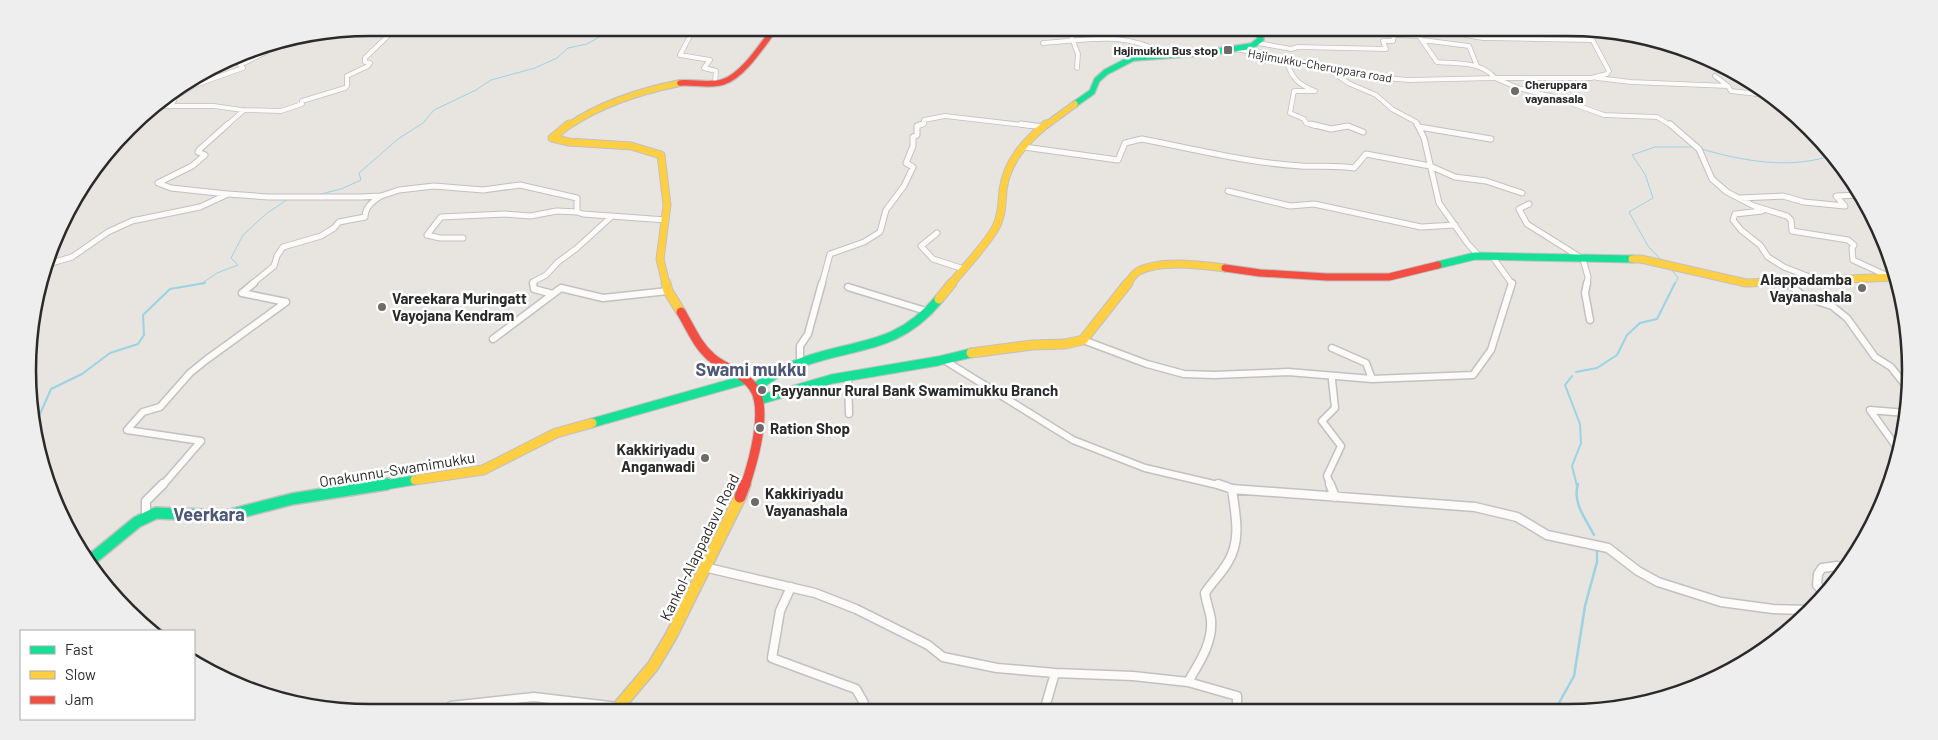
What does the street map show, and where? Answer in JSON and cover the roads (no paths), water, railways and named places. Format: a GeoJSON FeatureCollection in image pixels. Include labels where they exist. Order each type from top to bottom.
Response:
{"type":"FeatureCollection","features":[{"type":"Feature","properties":{"kind":"main road","name":"Kankol-Alappadavu Road"},"geometry":{"type":"LineString","coordinates":[[620,704],[653,666],[672,636],[704,567],[744,490],[756,453],[759,400],[754,390],[744,380],[710,356],[690,328],[668,291],[660,259],[666,220],[666,182],[661,156],[653,151],[636,147],[562,142],[552,138],[557,132],[575,120],[630,98],[681,83],[715,83],[731,78],[768,36]]}},
{"type":"Feature","properties":{"kind":"main road"},"geometry":{"type":"LineString","coordinates":[[754,390],[759,383],[786,367],[876,343],[904,332],[929,312],[996,228],[1001,218],[1006,175],[1015,156],[1059,113],[1092,92],[1097,80],[1115,66],[1133,58],[1236,49],[1258,43],[1261,36]]}},
{"type":"Feature","properties":{"kind":"main road"},"geometry":{"type":"LineString","coordinates":[[759,400],[832,379],[972,353],[1065,344],[1083,340],[1136,273],[1147,267],[1200,265],[1260,273],[1327,277],[1389,277],[1479,256],[1492,256],[1641,259],[1734,281],[1787,282],[1888,278]]}},
{"type":"Feature","properties":{"kind":"main road","name":"Onakunnu-Swamimukku"},"geometry":{"type":"LineString","coordinates":[[94,557],[108,543],[146,516],[156,513],[236,515],[269,504],[292,499],[483,470],[540,440],[556,434],[744,380]]}},
{"type":"Feature","properties":{"kind":"street"},"geometry":{"type":"LineString","coordinates":[[167,105],[214,106],[244,110],[287,110],[302,104],[302,101],[345,88],[347,86],[347,76],[369,66],[370,63],[365,62],[365,58],[388,36]]}},
{"type":"Feature","properties":{"kind":"street"},"geometry":{"type":"LineString","coordinates":[[690,36],[680,54],[710,60],[704,68],[716,71],[715,83]]}},
{"type":"Feature","properties":{"kind":"street"},"geometry":{"type":"LineString","coordinates":[[1070,36],[1078,54],[1077,68]]}},
{"type":"Feature","properties":{"kind":"street"},"geometry":{"type":"LineString","coordinates":[[1043,43],[1072,43],[1100,36],[1118,36],[1133,39],[1169,55]]}},
{"type":"Feature","properties":{"kind":"street"},"geometry":{"type":"LineString","coordinates":[[1258,43],[1291,49],[1386,49],[1383,41],[1393,42],[1394,36]]}},
{"type":"Feature","properties":{"kind":"street"},"geometry":{"type":"LineString","coordinates":[[1419,36],[1437,62],[1477,66],[1489,70],[1495,78],[1518,88],[1554,97],[1604,115],[1657,117],[1674,127],[1697,148],[1712,179],[1727,192],[1769,211],[1787,216],[1790,220],[1792,231],[1848,240],[1854,245],[1852,248],[1853,260],[1887,275]]}},
{"type":"Feature","properties":{"kind":"street"},"geometry":{"type":"LineString","coordinates":[[1471,36],[1483,38],[1590,40]]}},
{"type":"Feature","properties":{"kind":"street"},"geometry":{"type":"LineString","coordinates":[[1589,37],[1609,71],[1607,74],[1594,78]]}},
{"type":"Feature","properties":{"kind":"street"},"geometry":{"type":"LineString","coordinates":[[1422,40],[1469,46],[1477,66]]}},
{"type":"Feature","properties":{"kind":"street","name":"Hajimukku-Cheruppara road"},"geometry":{"type":"LineString","coordinates":[[1236,49],[1286,60],[1401,80],[1594,78],[1631,82],[1728,86]]}},
{"type":"Feature","properties":{"kind":"street"},"geometry":{"type":"LineString","coordinates":[[198,84],[217,79],[243,68],[240,65],[259,56]]}},
{"type":"Feature","properties":{"kind":"street"},"geometry":{"type":"LineString","coordinates":[[1286,60],[1290,72],[1300,85],[1315,92],[1294,91],[1290,113],[1304,118],[1306,123],[1334,129],[1346,124],[1352,125],[1363,132]]}},
{"type":"Feature","properties":{"kind":"street"},"geometry":{"type":"LineString","coordinates":[[1330,68],[1331,71],[1348,83],[1383,100],[1395,111],[1416,122],[1424,138],[1439,203],[1468,244],[1479,256]]}},
{"type":"Feature","properties":{"kind":"street"},"geometry":{"type":"LineString","coordinates":[[1715,76],[1728,86],[1731,91],[1756,94]]}},
{"type":"Feature","properties":{"kind":"street"},"geometry":{"type":"LineString","coordinates":[[171,105],[174,100]]}},
{"type":"Feature","properties":{"kind":"street"},"geometry":{"type":"LineString","coordinates":[[244,110],[200,149],[198,152],[205,154],[192,166],[158,183],[171,188],[228,194],[310,197],[381,196]]}},
{"type":"Feature","properties":{"kind":"street"},"geometry":{"type":"LineString","coordinates":[[800,362],[800,346],[808,334],[830,254],[850,248],[878,234],[882,229],[887,208],[904,187],[907,176],[913,167],[906,163],[913,146],[913,137],[917,135],[917,126],[924,124],[924,120],[945,116],[1043,128]]}},
{"type":"Feature","properties":{"kind":"street"},"geometry":{"type":"LineString","coordinates":[[1419,127],[1491,139]]}},
{"type":"Feature","properties":{"kind":"street"},"geometry":{"type":"LineString","coordinates":[[1024,147],[1118,160],[1125,143],[1142,139],[1250,159],[1301,166],[1336,165],[1354,168],[1366,154],[1430,166],[1455,177],[1486,181],[1522,193]]}},
{"type":"Feature","properties":{"kind":"street"},"geometry":{"type":"LineString","coordinates":[[146,516],[146,502],[172,476],[201,441],[127,430],[143,412],[160,407],[190,373],[206,360],[286,302],[242,293],[274,266],[277,256],[283,247],[322,236],[334,230],[339,222],[365,217],[365,212],[373,201],[399,190],[434,186],[483,190],[520,185],[577,198],[577,212]]}},
{"type":"Feature","properties":{"kind":"street"},"geometry":{"type":"LineString","coordinates":[[1228,191],[1290,206],[1314,204],[1421,226],[1455,225]]}},
{"type":"Feature","properties":{"kind":"street"},"geometry":{"type":"LineString","coordinates":[[54,262],[72,257],[108,232],[132,221],[200,207],[228,194]]}},
{"type":"Feature","properties":{"kind":"street"},"geometry":{"type":"LineString","coordinates":[[1739,198],[1783,196],[1804,202],[1845,206],[1836,196],[1852,195]]}},
{"type":"Feature","properties":{"kind":"street"},"geometry":{"type":"LineString","coordinates":[[1530,204],[1519,209],[1527,224],[1583,259],[1588,277],[1585,293],[1590,320]]}},
{"type":"Feature","properties":{"kind":"street"},"geometry":{"type":"LineString","coordinates":[[463,238],[427,236],[441,217],[505,214],[530,216],[557,211],[610,217],[666,220]]}},
{"type":"Feature","properties":{"kind":"street"},"geometry":{"type":"LineString","coordinates":[[1769,211],[1735,214],[1733,220],[1773,260],[1821,281]]}},
{"type":"Feature","properties":{"kind":"street"},"geometry":{"type":"LineString","coordinates":[[553,294],[534,289],[533,282],[546,275],[558,262],[578,248],[610,217]]}},
{"type":"Feature","properties":{"kind":"street"},"geometry":{"type":"LineString","coordinates":[[937,233],[921,246],[933,259],[964,269]]}},
{"type":"Feature","properties":{"kind":"street"},"geometry":{"type":"LineString","coordinates":[[1083,340],[1170,371],[1214,376],[1261,372],[1312,372],[1347,379],[1473,375],[1491,350],[1512,283],[1492,256]]}},
{"type":"Feature","properties":{"kind":"street"},"geometry":{"type":"LineString","coordinates":[[1787,282],[1804,297],[1832,306],[1847,318],[1875,356],[1891,367],[1902,380]]}},
{"type":"Feature","properties":{"kind":"street"},"geometry":{"type":"LineString","coordinates":[[848,287],[929,312]]}},
{"type":"Feature","properties":{"kind":"street"},"geometry":{"type":"LineString","coordinates":[[493,339],[561,288],[603,298],[668,291]]}},
{"type":"Feature","properties":{"kind":"street"},"geometry":{"type":"LineString","coordinates":[[1332,348],[1366,363],[1372,379]]}},
{"type":"Feature","properties":{"kind":"street"},"geometry":{"type":"LineString","coordinates":[[942,360],[1074,440],[1145,468],[1208,481],[1232,489],[1475,508],[1502,512],[1516,517],[1547,534],[1608,548],[1638,571],[1658,582],[1721,602],[1800,610]]}},
{"type":"Feature","properties":{"kind":"street"},"geometry":{"type":"LineString","coordinates":[[848,376],[849,414]]}},
{"type":"Feature","properties":{"kind":"street"},"geometry":{"type":"LineString","coordinates":[[1332,380],[1335,408],[1322,421],[1341,446],[1328,476],[1335,497]]}},
{"type":"Feature","properties":{"kind":"street"},"geometry":{"type":"LineString","coordinates":[[1893,442],[1870,410],[1899,412]]}},
{"type":"Feature","properties":{"kind":"street"},"geometry":{"type":"LineString","coordinates":[[1188,682],[1206,649],[1209,637],[1211,621],[1205,593],[1232,555],[1235,543],[1236,519],[1232,489]]}},
{"type":"Feature","properties":{"kind":"street"},"geometry":{"type":"LineString","coordinates":[[1820,589],[1817,585],[1818,574],[1822,568],[1838,566]]}},
{"type":"Feature","properties":{"kind":"street"},"geometry":{"type":"LineString","coordinates":[[704,567],[815,593],[856,609],[928,645],[943,657],[997,668],[1055,673],[1133,676],[1188,682],[1237,696],[1237,704]]}},
{"type":"Feature","properties":{"kind":"street"},"geometry":{"type":"LineString","coordinates":[[791,587],[780,611],[772,658],[856,689],[864,704]]}},
{"type":"Feature","properties":{"kind":"street"},"geometry":{"type":"LineString","coordinates":[[1046,704],[1055,673]]}},
{"type":"Feature","properties":{"kind":"street"},"geometry":{"type":"LineString","coordinates":[[468,704],[534,696],[584,704]]}},
{"type":"Feature","properties":{"kind":"waterway"},"geometry":{"type":"LineString","coordinates":[[317,195],[341,189],[361,180],[359,173],[398,139],[423,123],[434,110],[476,90],[491,80],[535,68],[557,58],[568,48],[587,44],[601,36]]}},
{"type":"Feature","properties":{"kind":"waterway"},"geometry":{"type":"LineString","coordinates":[[1663,262],[1648,246],[1629,212],[1653,198],[1645,174],[1632,155],[1655,147],[1694,147]]}},
{"type":"Feature","properties":{"kind":"waterway"},"geometry":{"type":"LineString","coordinates":[[1701,149],[1767,162],[1800,162],[1825,157]]}},
{"type":"Feature","properties":{"kind":"waterway"},"geometry":{"type":"LineString","coordinates":[[202,284],[217,273],[238,265],[231,258],[243,235],[266,214],[288,199]]}},
{"type":"Feature","properties":{"kind":"waterway"},"geometry":{"type":"LineString","coordinates":[[1671,269],[1678,278],[1675,284]]}},
{"type":"Feature","properties":{"kind":"waterway"},"geometry":{"type":"LineString","coordinates":[[1576,372],[1597,368],[1617,355],[1627,335],[1640,323],[1657,319],[1675,283]]}},
{"type":"Feature","properties":{"kind":"waterway"},"geometry":{"type":"LineString","coordinates":[[39,415],[51,389],[82,374],[110,353],[138,344],[144,335],[143,315],[170,289],[202,284]]}},
{"type":"Feature","properties":{"kind":"waterway"},"geometry":{"type":"LineString","coordinates":[[1572,376],[1565,385],[1580,424],[1581,443],[1572,466],[1577,486]]}},
{"type":"Feature","properties":{"kind":"waterway"},"geometry":{"type":"LineString","coordinates":[[1578,484],[1578,504],[1594,535]]}},
{"type":"Feature","properties":{"kind":"waterway"},"geometry":{"type":"LineString","coordinates":[[1558,704],[1574,676],[1585,606],[1597,562],[1597,549]]}},
{"type":"Feature","properties":{"kind":"place","name":"Hajimukku Bus stop"},"geometry":{"type":"Point","coordinates":[1228,50]}},
{"type":"Feature","properties":{"kind":"place","name":"Cheruppara vayanasala"},"geometry":{"type":"Point","coordinates":[1515,91]}},
{"type":"Feature","properties":{"kind":"place","name":"Alappadamba Vayanashala"},"geometry":{"type":"Point","coordinates":[1862,288]}},
{"type":"Feature","properties":{"kind":"place","name":"Vareekara Muringatt Vayojana Kendram"},"geometry":{"type":"Point","coordinates":[382,307]}},
{"type":"Feature","properties":{"kind":"place","name":"Payyannur Rural Bank Swamimukku Branch"},"geometry":{"type":"Point","coordinates":[762,390]}},
{"type":"Feature","properties":{"kind":"place","name":"Ration Shop"},"geometry":{"type":"Point","coordinates":[760,428]}},
{"type":"Feature","properties":{"kind":"place","name":"Kakkiriyadu Anganwadi"},"geometry":{"type":"Point","coordinates":[705,458]}},
{"type":"Feature","properties":{"kind":"place","name":"Kakkiriyadu Vayanashala"},"geometry":{"type":"Point","coordinates":[755,502]}},
{"type":"Feature","properties":{"kind":"district","name":"Swami mukku"},"geometry":{"type":"Point","coordinates":[751,369]}},
{"type":"Feature","properties":{"kind":"district","name":"Veerkara"},"geometry":{"type":"Point","coordinates":[209,514]}}]}
